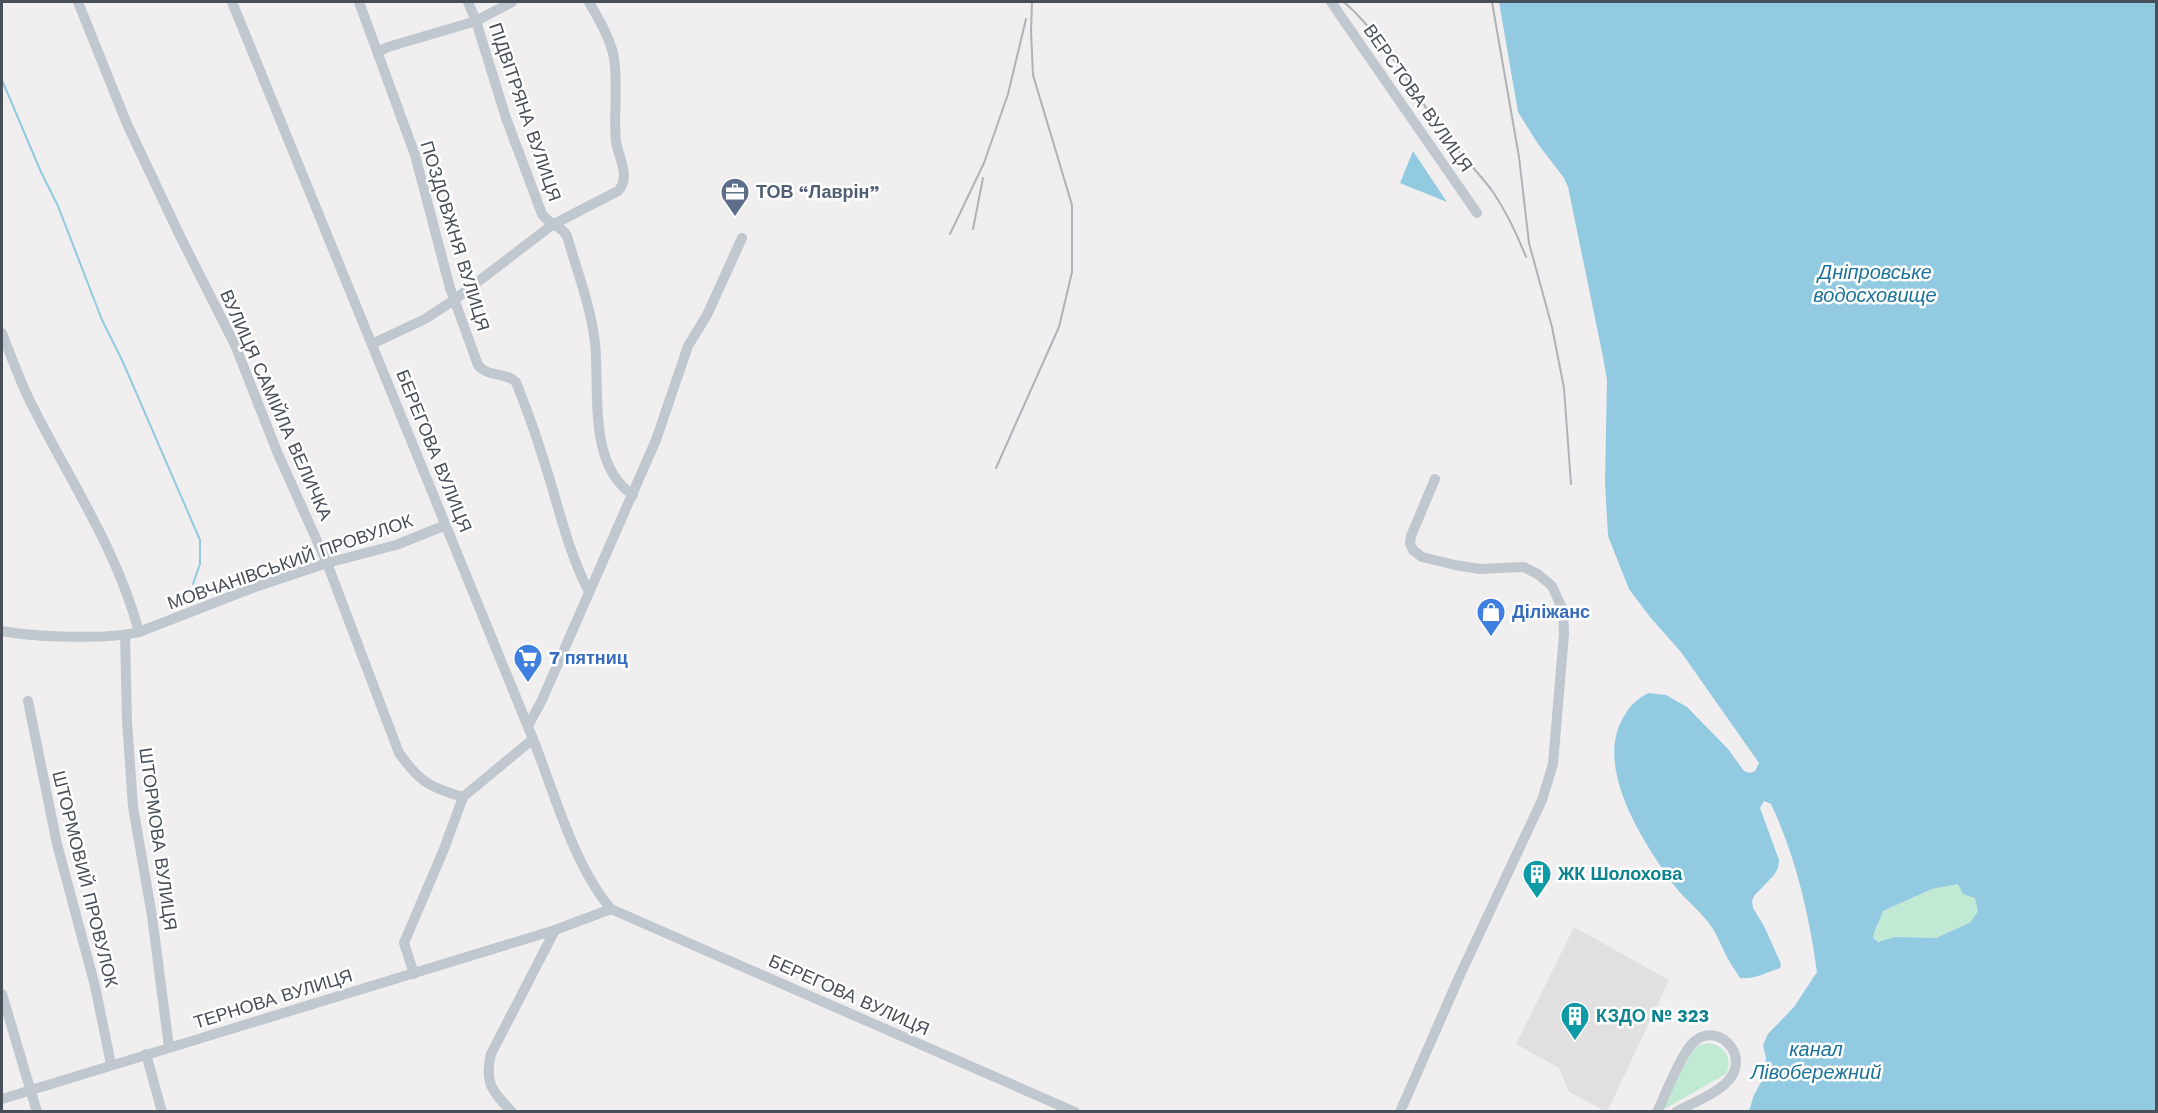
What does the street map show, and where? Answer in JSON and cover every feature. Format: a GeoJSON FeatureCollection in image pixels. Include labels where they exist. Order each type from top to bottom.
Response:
{"type":"FeatureCollection","features":[{"type":"Feature","properties":{"kind":"street","name":"ВУЛИЦЯ САМІЙЛА ВЕЛИЧКА"},"geometry":{"type":"LineString","coordinates":[[78,2],[127,124],[235,345],[278,454],[327,563],[399,753],[415,775],[439,790],[464,796]]}},
{"type":"Feature","properties":{"kind":"street","name":"БЕРЕГОВА ВУЛИЦЯ"},"geometry":{"type":"LineString","coordinates":[[232,2],[586,873],[596,892],[611,909],[1075,1112]]}},
{"type":"Feature","properties":{"kind":"street","name":"ПОЗДОВЖНЯ ВУЛИЦЯ"},"geometry":{"type":"LineString","coordinates":[[359,2],[415,155],[454,300],[480,369],[511,377],[516,382],[542,452],[561,522],[589,592]]}},
{"type":"Feature","properties":{"kind":"street","name":"ПІДВІТРЯНА ВУЛИЦЯ"},"geometry":{"type":"LineString","coordinates":[[468,2],[506,118],[542,214],[552,225],[562,229],[567,236],[589,312],[595,343],[598,421],[602,446],[609,467],[624,489],[633,495]]}},
{"type":"Feature","properties":{"kind":"street"},"geometry":{"type":"LineString","coordinates":[[378,52],[476,21],[512,2]]}},
{"type":"Feature","properties":{"kind":"street"},"geometry":{"type":"LineString","coordinates":[[372,344],[425,318],[454,300],[552,225],[622,188],[625,176],[616,140],[613,55],[608,39],[589,2]]}},
{"type":"Feature","properties":{"kind":"street","name":"ВЕРСТОВА ВУЛИЦЯ"},"geometry":{"type":"LineString","coordinates":[[1331,2],[1477,213]]}},
{"type":"Feature","properties":{"kind":"street"},"geometry":{"type":"LineString","coordinates":[[528,726],[542,700],[633,495],[656,440],[688,346],[707,315],[742,237]]}},
{"type":"Feature","properties":{"kind":"street"},"geometry":{"type":"LineString","coordinates":[[2,333],[33,407],[91,514],[113,561],[131,602],[139,632]]}},
{"type":"Feature","properties":{"kind":"street"},"geometry":{"type":"LineString","coordinates":[[1400,1112],[1460,975],[1542,800],[1553,764],[1564,634],[1563,610],[1552,586],[1539,575],[1524,567],[1490,570],[1455,565],[1422,556],[1413,550],[1410,543],[1412,536],[1435,478]]}},
{"type":"Feature","properties":{"kind":"street","name":"МОВЧАНІВСЬКИЙ ПРОВУЛОК"},"geometry":{"type":"LineString","coordinates":[[2,631],[51,635],[124,635],[139,632],[255,587],[327,563],[396,545],[446,525]]}},
{"type":"Feature","properties":{"kind":"street","name":"ШТОРМОВА ВУЛИЦЯ"},"geometry":{"type":"LineString","coordinates":[[124,635],[133,807],[152,916],[169,1047]]}},
{"type":"Feature","properties":{"kind":"street","name":"ШТОРМОВИЙ ПРОВУЛОК"},"geometry":{"type":"LineString","coordinates":[[28,702],[57,844],[95,986],[111,1064]]}},
{"type":"Feature","properties":{"kind":"street"},"geometry":{"type":"LineString","coordinates":[[414,974],[404,943],[464,796],[533,739]]}},
{"type":"Feature","properties":{"kind":"street"},"geometry":{"type":"LineString","coordinates":[[512,1112],[491,1088],[487,1070],[491,1054],[555,930],[611,909]]}},
{"type":"Feature","properties":{"kind":"street","name":"ТЕРНОВА ВУЛИЦЯ"},"geometry":{"type":"LineString","coordinates":[[2,1099],[555,930]]}},
{"type":"Feature","properties":{"kind":"street"},"geometry":{"type":"LineString","coordinates":[[2,994],[37,1112]]}},
{"type":"Feature","properties":{"kind":"street"},"geometry":{"type":"LineString","coordinates":[[1657,1112],[1689,1046],[1703,1037],[1712,1036],[1726,1041],[1735,1053],[1736,1060],[1732,1076],[1719,1088],[1676,1112]]}},
{"type":"Feature","properties":{"kind":"street"},"geometry":{"type":"LineString","coordinates":[[146,1054],[162,1112]]}},
{"type":"Feature","properties":{"kind":"shaded area"},"geometry":{"type":"Polygon","coordinates":[[[1574,927],[1669,980],[1608,1110],[1603,1110],[1569,1092],[1559,1068],[1516,1044],[1574,927]]]}},
{"type":"Feature","properties":{"kind":"green space"},"geometry":{"type":"Polygon","coordinates":[[[1958,884],[1975,898],[1979,911],[1971,922],[1936,938],[1895,937],[1878,942],[1873,938],[1883,911],[1932,889],[1958,884]]]}},
{"type":"Feature","properties":{"kind":"green space"},"geometry":{"type":"Polygon","coordinates":[[[1709,1043],[1719,1047],[1726,1054],[1729,1063],[1726,1074],[1659,1112],[1691,1053],[1699,1045],[1709,1043]]]}},
{"type":"Feature","properties":{"kind":"water","name":"Дніпровське водосховище"},"geometry":{"type":"Polygon","coordinates":[[[1499,2],[2156,2],[2156,1111],[1749,1111],[1754,1095],[1764,1077],[1766,1058],[1763,1045],[1768,1034],[1794,1007],[1817,972],[1806,907],[1788,844],[1771,804],[1764,801],[1760,808],[1779,860],[1774,875],[1752,901],[1753,908],[1781,964],[1780,968],[1760,975],[1740,978],[1711,926],[1678,890],[1649,849],[1626,805],[1618,782],[1615,759],[1616,738],[1628,710],[1637,700],[1649,693],[1666,695],[1687,707],[1728,749],[1744,771],[1750,773],[1755,771],[1759,763],[1681,652],[1629,589],[1608,536],[1605,482],[1607,380],[1568,187],[1518,112],[1499,2]],[[1958,884],[1932,889],[1883,911],[1873,938],[1878,942],[1895,937],[1936,938],[1971,922],[1978,911],[1975,898],[1963,894],[1958,884]]]}},
{"type":"Feature","properties":{"kind":"water"},"geometry":{"type":"Polygon","coordinates":[[[1413,151],[1447,202],[1400,183],[1413,151]]]}},
{"type":"Feature","properties":{"kind":"waterway"},"geometry":{"type":"LineString","coordinates":[[2,80],[58,206],[102,320],[122,360],[200,540],[200,564],[193,584]]}},
{"type":"Feature","properties":{"kind":"railway"},"geometry":{"type":"LineString","coordinates":[[996,468],[1059,327],[1072,272],[1072,205],[1033,75],[1032,2]]}},
{"type":"Feature","properties":{"kind":"railway"},"geometry":{"type":"LineString","coordinates":[[1344,2],[1372,31],[1443,132],[1493,192],[1526,257]]}},
{"type":"Feature","properties":{"kind":"railway"},"geometry":{"type":"LineString","coordinates":[[1492,2],[1519,157],[1529,243],[1552,327],[1564,388],[1571,484]]}},
{"type":"Feature","properties":{"kind":"railway"},"geometry":{"type":"LineString","coordinates":[[950,234],[984,163],[1008,94],[1026,19]]}},
{"type":"Feature","properties":{"kind":"railway"},"geometry":{"type":"LineString","coordinates":[[973,229],[983,178]]}},
{"type":"Feature","properties":{"kind":"place","name":"ТОВ “Лаврін”"},"geometry":{"type":"Point","coordinates":[735,218]}},
{"type":"Feature","properties":{"kind":"place","name":"Діліжанс"},"geometry":{"type":"Point","coordinates":[1491,638]}},
{"type":"Feature","properties":{"kind":"place","name":"7 пятниц"},"geometry":{"type":"Point","coordinates":[528,684]}},
{"type":"Feature","properties":{"kind":"place","name":"ЖК Шолохова"},"geometry":{"type":"Point","coordinates":[1537,900]}},
{"type":"Feature","properties":{"kind":"place","name":"КЗДО № 323"},"geometry":{"type":"Point","coordinates":[1575,1042]}},
{"type":"Feature","properties":{"kind":"water label","name":"канал Лівобережний"},"geometry":{"type":"Point","coordinates":[1816,1060]}}]}
